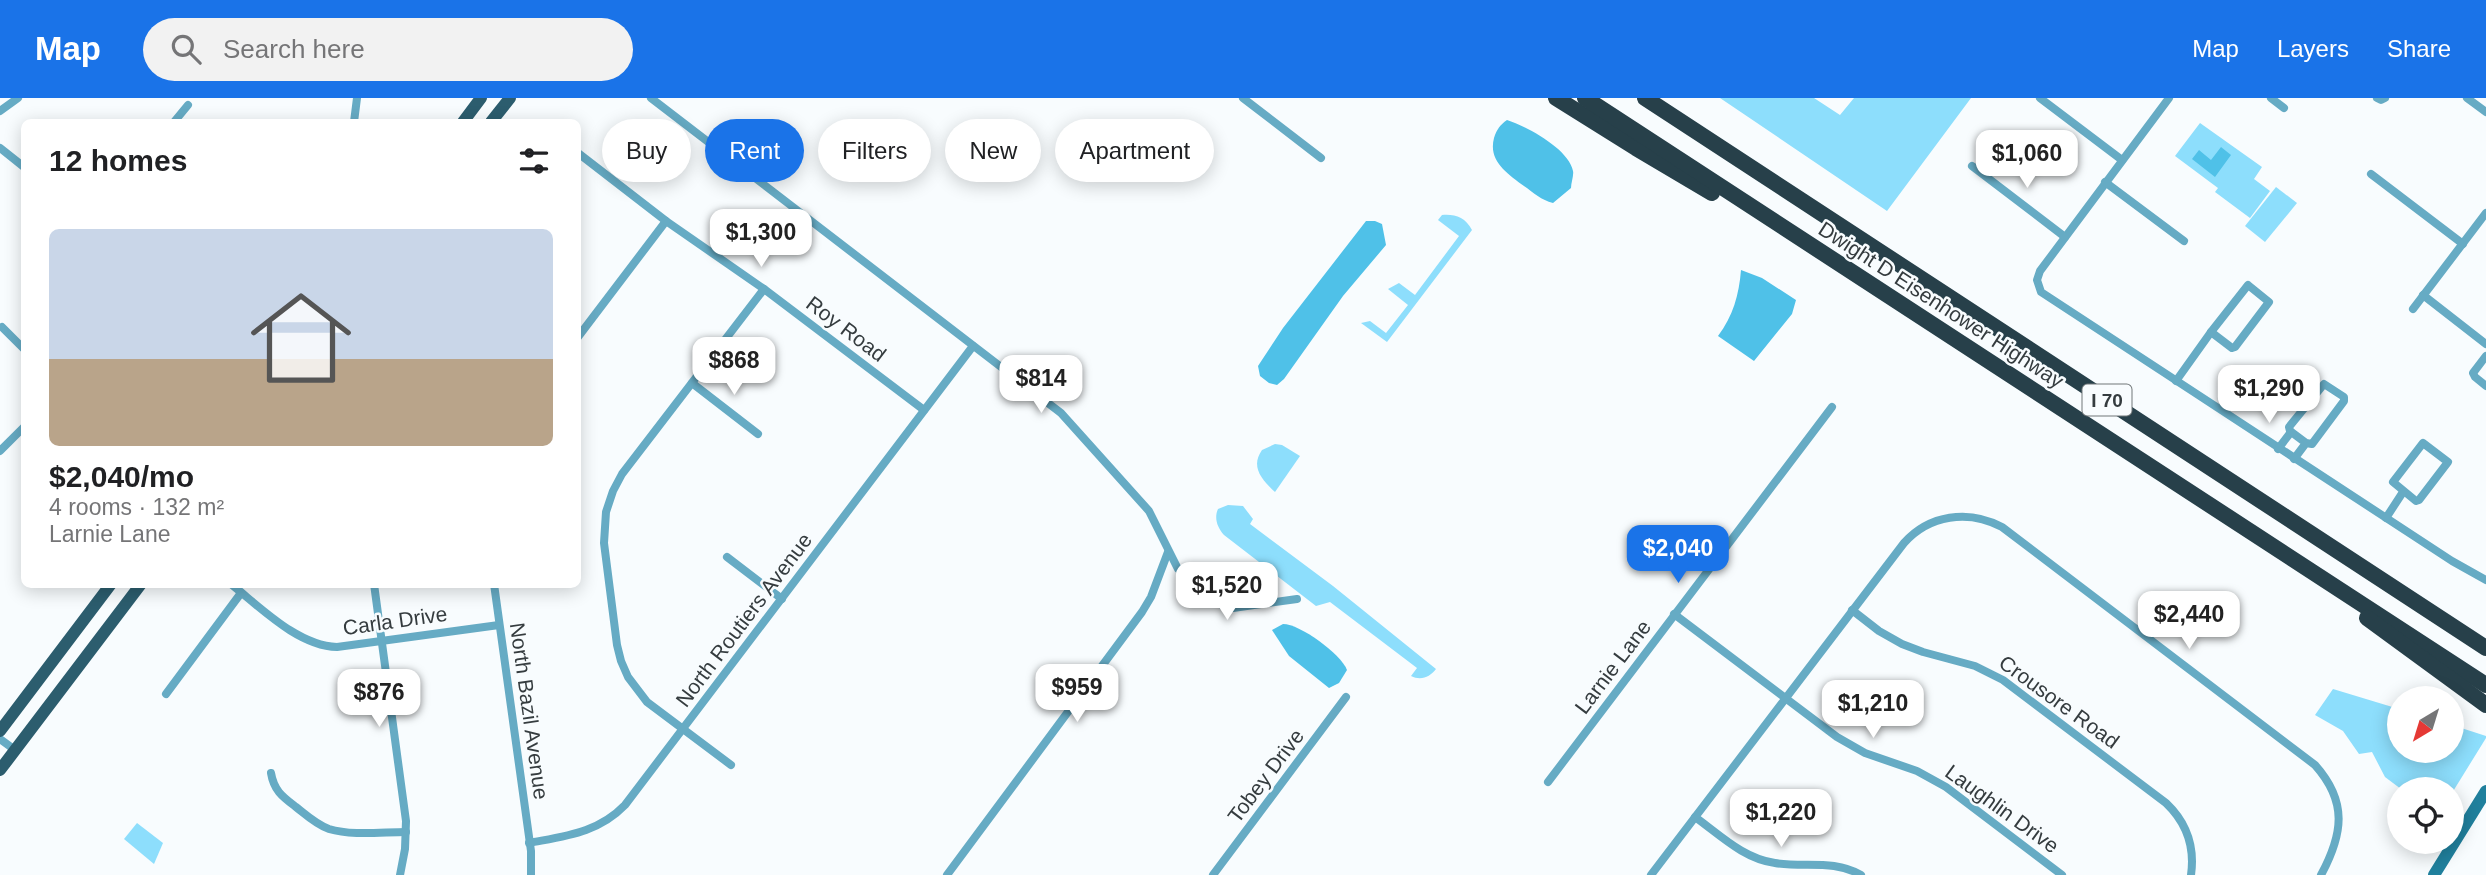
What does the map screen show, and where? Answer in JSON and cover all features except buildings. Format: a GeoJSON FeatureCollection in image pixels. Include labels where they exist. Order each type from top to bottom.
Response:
{"type":"FeatureCollection","features":[{"type":"Feature","properties":{"kind":"highway"},"geometry":{"type":"LineString","coordinates":[[1556,98],[1636,148],[1874,286]]}},
{"type":"Feature","properties":{"kind":"highway","name":"Dwight D Eisenhower Highway"},"geometry":{"type":"LineString","coordinates":[[1585,98],[2486,684]]}},
{"type":"Feature","properties":{"kind":"highway","name":"Dwight D Eisenhower Highway"},"geometry":{"type":"LineString","coordinates":[[1645,98],[2486,648]]}},
{"type":"Feature","properties":{"kind":"highway"},"geometry":{"type":"LineString","coordinates":[[1655,98],[1729,152]]}},
{"type":"Feature","properties":{"kind":"highway"},"geometry":{"type":"LineString","coordinates":[[2282,551],[2404,647],[2486,705]]}},
{"type":"Feature","properties":{"kind":"main road"},"geometry":{"type":"LineString","coordinates":[[465,119],[481,98]]}},
{"type":"Feature","properties":{"kind":"main road"},"geometry":{"type":"LineString","coordinates":[[493,119],[510,98]]}},
{"type":"Feature","properties":{"kind":"main road"},"geometry":{"type":"LineString","coordinates":[[0,731],[108,588]]}},
{"type":"Feature","properties":{"kind":"main road"},"geometry":{"type":"LineString","coordinates":[[0,770],[138,588]]}},
{"type":"Feature","properties":{"kind":"main road"},"geometry":{"type":"LineString","coordinates":[[2434,875],[2486,791]]}},
{"type":"Feature","properties":{"kind":"street"},"geometry":{"type":"LineString","coordinates":[[0,111],[18,98]]}},
{"type":"Feature","properties":{"kind":"street"},"geometry":{"type":"LineString","coordinates":[[354,119],[357,98]]}},
{"type":"Feature","properties":{"kind":"street"},"geometry":{"type":"LineString","coordinates":[[1243,98],[1321,158]]}},
{"type":"Feature","properties":{"kind":"street"},"geometry":{"type":"LineString","coordinates":[[2040,98],[2122,160]]}},
{"type":"Feature","properties":{"kind":"street"},"geometry":{"type":"LineString","coordinates":[[2169,98],[2038,274],[2037,284],[2043,295],[2452,561],[2486,580]]}},
{"type":"Feature","properties":{"kind":"street"},"geometry":{"type":"LineString","coordinates":[[2271,98],[2284,108]]}},
{"type":"Feature","properties":{"kind":"street"},"geometry":{"type":"LineString","coordinates":[[2376,98],[2385,98]]}},
{"type":"Feature","properties":{"kind":"street"},"geometry":{"type":"LineString","coordinates":[[2467,98],[2486,112]]}},
{"type":"Feature","properties":{"kind":"street"},"geometry":{"type":"LineString","coordinates":[[658,100],[1067,418],[1149,510],[1178,569],[1226,607],[1297,599]]}},
{"type":"Feature","properties":{"kind":"street"},"geometry":{"type":"LineString","coordinates":[[176,119],[188,105]]}},
{"type":"Feature","properties":{"kind":"street"},"geometry":{"type":"LineString","coordinates":[[0,148],[21,165]]}},
{"type":"Feature","properties":{"kind":"street","name":"Roy Road"},"geometry":{"type":"LineString","coordinates":[[581,155],[924,410]]}},
{"type":"Feature","properties":{"kind":"street"},"geometry":{"type":"LineString","coordinates":[[1972,166],[2065,237]]}},
{"type":"Feature","properties":{"kind":"street"},"geometry":{"type":"LineString","coordinates":[[2371,174],[2463,244]]}},
{"type":"Feature","properties":{"kind":"street"},"geometry":{"type":"LineString","coordinates":[[2105,182],[2184,241]]}},
{"type":"Feature","properties":{"kind":"street"},"geometry":{"type":"LineString","coordinates":[[2413,309],[2486,213]]}},
{"type":"Feature","properties":{"kind":"street"},"geometry":{"type":"LineString","coordinates":[[581,333],[666,221]]}},
{"type":"Feature","properties":{"kind":"street"},"geometry":{"type":"LineString","coordinates":[[2176,381],[2211,332],[2246,285],[2268,299],[2268,304],[2235,347],[2232,348],[2211,332]]}},
{"type":"Feature","properties":{"kind":"street"},"geometry":{"type":"LineString","coordinates":[[731,765],[648,702],[628,677],[621,661],[615,632],[604,534],[609,503],[620,478],[764,289]]}},
{"type":"Feature","properties":{"kind":"street"},"geometry":{"type":"LineString","coordinates":[[2423,295],[2486,344]]}},
{"type":"Feature","properties":{"kind":"street"},"geometry":{"type":"LineString","coordinates":[[2,327],[21,346]]}},
{"type":"Feature","properties":{"kind":"street","name":"North Routiers Avenue"},"geometry":{"type":"LineString","coordinates":[[529,843],[577,834],[597,827],[612,817],[631,798],[973,346]]}},
{"type":"Feature","properties":{"kind":"street"},"geometry":{"type":"LineString","coordinates":[[2486,356],[2473,373],[2486,386]]}},
{"type":"Feature","properties":{"kind":"street"},"geometry":{"type":"LineString","coordinates":[[692,383],[758,434]]}},
{"type":"Feature","properties":{"kind":"street"},"geometry":{"type":"LineString","coordinates":[[2322,384],[2326,384],[2344,397],[2343,402],[2312,444],[2306,443],[2291,432],[2289,427],[2322,384]]}},
{"type":"Feature","properties":{"kind":"street","name":"Larnie Lane"},"geometry":{"type":"LineString","coordinates":[[1548,782],[1832,407]]}},
{"type":"Feature","properties":{"kind":"street"},"geometry":{"type":"LineString","coordinates":[[0,452],[21,430]]}},
{"type":"Feature","properties":{"kind":"street"},"geometry":{"type":"LineString","coordinates":[[2278,449],[2291,432]]}},
{"type":"Feature","properties":{"kind":"street"},"geometry":{"type":"LineString","coordinates":[[2294,459],[2306,443]]}},
{"type":"Feature","properties":{"kind":"street"},"geometry":{"type":"LineString","coordinates":[[2422,443],[2447,460],[2447,464],[2419,500],[2416,501],[2403,492],[2393,481],[2422,443]]}},
{"type":"Feature","properties":{"kind":"street"},"geometry":{"type":"LineString","coordinates":[[2386,518],[2403,492]]}},
{"type":"Feature","properties":{"kind":"street"},"geometry":{"type":"LineString","coordinates":[[1651,875],[1904,543],[1930,523],[1966,516],[1994,523],[2009,532],[2311,761],[2327,779],[2335,795],[2339,817],[2333,851],[2321,875]]}},
{"type":"Feature","properties":{"kind":"street"},"geometry":{"type":"LineString","coordinates":[[947,875],[1142,612],[1151,597],[1168,552]]}},
{"type":"Feature","properties":{"kind":"street"},"geometry":{"type":"LineString","coordinates":[[727,557],[782,598]]}},
{"type":"Feature","properties":{"kind":"street","name":"Carla Drive"},"geometry":{"type":"LineString","coordinates":[[235,588],[293,632],[319,645],[337,646],[499,625]]}},
{"type":"Feature","properties":{"kind":"street"},"geometry":{"type":"LineString","coordinates":[[374,588],[406,832],[400,875]]}},
{"type":"Feature","properties":{"kind":"street","name":"North Bazil Avenue"},"geometry":{"type":"LineString","coordinates":[[494,588],[529,843]]}},
{"type":"Feature","properties":{"kind":"street"},"geometry":{"type":"LineString","coordinates":[[166,694],[241,593]]}},
{"type":"Feature","properties":{"kind":"street","name":"Crousore Road"},"geometry":{"type":"LineString","coordinates":[[1852,610],[1879,631],[1902,644],[1962,661],[2003,680],[2166,803],[2179,816],[2189,837],[2192,854],[2191,875]]}},
{"type":"Feature","properties":{"kind":"street","name":"Laughlin Drive"},"geometry":{"type":"LineString","coordinates":[[1674,614],[1837,737],[1865,753],[1917,771],[1945,787],[2062,875]]}},
{"type":"Feature","properties":{"kind":"street","name":"Tobey Drive"},"geometry":{"type":"LineString","coordinates":[[1213,875],[1346,697]]}},
{"type":"Feature","properties":{"kind":"street"},"geometry":{"type":"LineString","coordinates":[[0,739],[15,750]]}},
{"type":"Feature","properties":{"kind":"street"},"geometry":{"type":"LineString","coordinates":[[271,773],[274,787],[279,794],[329,829],[345,832],[406,832]]}},
{"type":"Feature","properties":{"kind":"street"},"geometry":{"type":"LineString","coordinates":[[1695,817],[1735,848],[1764,861],[1786,865],[1828,864],[1861,875]]}},
{"type":"Feature","properties":{"kind":"street"},"geometry":{"type":"LineString","coordinates":[[529,843],[531,875]]}},
{"type":"Feature","properties":{"kind":"shaded area"},"geometry":{"type":"Polygon","coordinates":[[[1720,98],[1814,98],[1840,115],[1854,98],[1971,98],[1887,211],[1720,98]]]}},
{"type":"Feature","properties":{"kind":"shaded area"},"geometry":{"type":"Polygon","coordinates":[[[1507,120],[1546,140],[1570,163],[1573,173],[1571,188],[1553,203],[1541,198],[1518,181],[1496,160],[1494,138],[1507,120]]]}},
{"type":"Feature","properties":{"kind":"shaded area"},"geometry":{"type":"Polygon","coordinates":[[[2200,123],[2262,167],[2254,179],[2270,191],[2250,218],[2215,192],[2218,188],[2175,156],[2200,123]]]}},
{"type":"Feature","properties":{"kind":"shaded area"},"geometry":{"type":"Polygon","coordinates":[[[2221,147],[2231,155],[2215,177],[2192,159],[2199,150],[2211,160],[2221,147]]]}},
{"type":"Feature","properties":{"kind":"shaded area"},"geometry":{"type":"Polygon","coordinates":[[[2276,187],[2297,203],[2265,242],[2245,226],[2276,187]]]}},
{"type":"Feature","properties":{"kind":"shaded area"},"geometry":{"type":"Polygon","coordinates":[[[1442,215],[1459,217],[1472,230],[1387,342],[1361,323],[1370,321],[1386,333],[1408,305],[1388,289],[1399,283],[1415,295],[1459,236],[1438,220],[1442,215]]]}},
{"type":"Feature","properties":{"kind":"shaded area"},"geometry":{"type":"Polygon","coordinates":[[[1366,221],[1382,224],[1386,245],[1343,296],[1284,379],[1277,385],[1269,383],[1260,376],[1258,366],[1283,328],[1366,221]]]}},
{"type":"Feature","properties":{"kind":"shaded area"},"geometry":{"type":"Polygon","coordinates":[[[1741,270],[1762,278],[1796,300],[1792,314],[1754,361],[1718,336],[1734,305],[1741,270]]]}},
{"type":"Feature","properties":{"kind":"shaded area"},"geometry":{"type":"Polygon","coordinates":[[[1275,444],[1282,445],[1300,456],[1275,492],[1259,473],[1257,462],[1262,450],[1275,444]]]}},
{"type":"Feature","properties":{"kind":"shaded area"},"geometry":{"type":"Polygon","coordinates":[[[1228,505],[1243,506],[1253,519],[1250,524],[1333,586],[1436,669],[1425,677],[1411,676],[1417,668],[1330,602],[1316,606],[1224,535],[1216,516],[1218,509],[1228,505]]]}},
{"type":"Feature","properties":{"kind":"shaded area"},"geometry":{"type":"Polygon","coordinates":[[[1283,624],[1309,634],[1337,656],[1347,670],[1339,683],[1329,688],[1289,656],[1272,630],[1283,624]]]}},
{"type":"Feature","properties":{"kind":"shaded area"},"geometry":{"type":"Polygon","coordinates":[[[2333,689],[2387,705],[2387,763],[2464,763],[2464,729],[2486,738],[2462,777],[2387,778],[2372,752],[2359,754],[2343,731],[2315,715],[2333,689]]]}},
{"type":"Feature","properties":{"kind":"shaded area"},"geometry":{"type":"Polygon","coordinates":[[[137,823],[163,843],[154,864],[124,839],[137,823]]]}}]}
